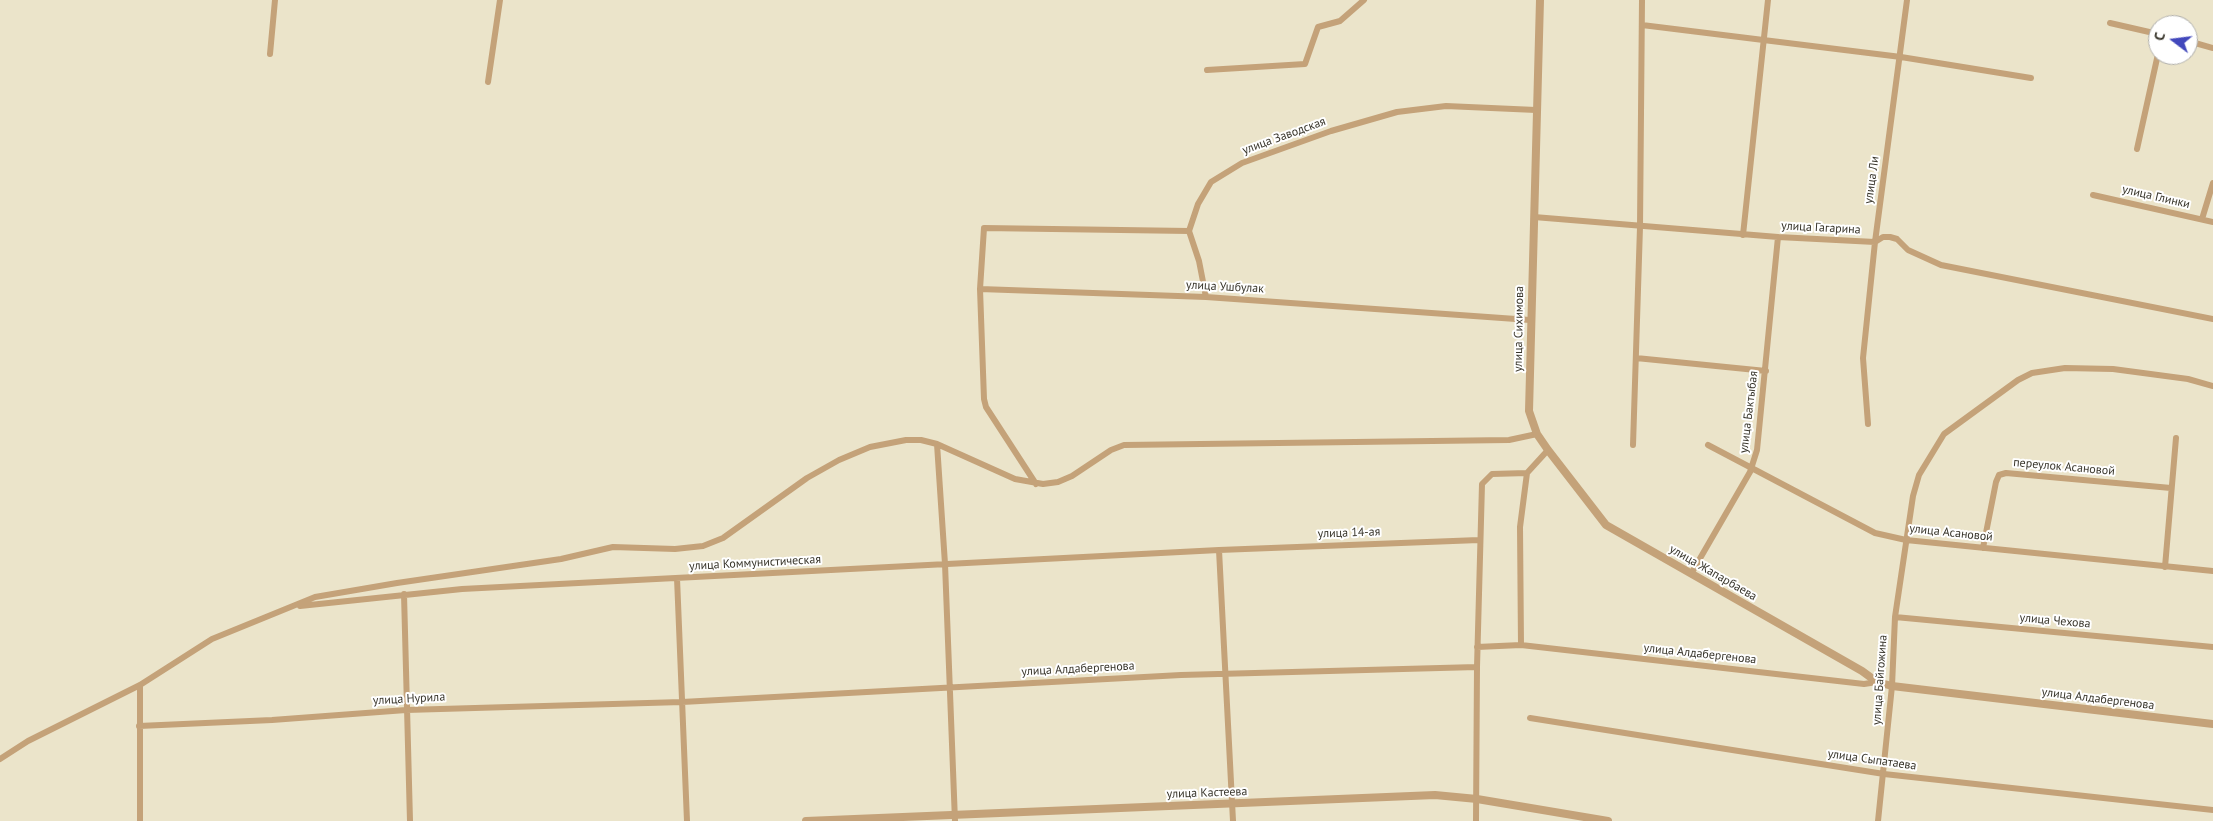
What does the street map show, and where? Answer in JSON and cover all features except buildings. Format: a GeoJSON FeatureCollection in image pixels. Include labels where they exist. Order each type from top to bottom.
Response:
{"type":"FeatureCollection","features":[{"type":"Feature","properties":{"kind":"street"},"geometry":{"type":"LineString","coordinates":[[270,54],[275,0]]}},
{"type":"Feature","properties":{"kind":"street"},"geometry":{"type":"LineString","coordinates":[[488,82],[500,0]]}},
{"type":"Feature","properties":{"kind":"street"},"geometry":{"type":"LineString","coordinates":[[1207,70],[1305,64],[1318,27],[1340,21],[1364,0]]}},
{"type":"Feature","properties":{"kind":"street","name":"улица Сихимова"},"geometry":{"type":"LineString","coordinates":[[1540,0],[1529,411],[1537,434],[1548,450]]}},
{"type":"Feature","properties":{"kind":"street"},"geometry":{"type":"LineString","coordinates":[[1633,445],[1640,227],[1642,0]]}},
{"type":"Feature","properties":{"kind":"street"},"geometry":{"type":"LineString","coordinates":[[1743,235],[1768,0]]}},
{"type":"Feature","properties":{"kind":"street","name":"улица Ли"},"geometry":{"type":"LineString","coordinates":[[1868,424],[1863,358],[1875,242],[1901,57],[1907,0]]}},
{"type":"Feature","properties":{"kind":"street"},"geometry":{"type":"LineString","coordinates":[[2110,24],[2148,32]]}},
{"type":"Feature","properties":{"kind":"street"},"geometry":{"type":"LineString","coordinates":[[1642,25],[1901,57],[2031,78]]}},
{"type":"Feature","properties":{"kind":"street"},"geometry":{"type":"LineString","coordinates":[[2198,44],[2213,48]]}},
{"type":"Feature","properties":{"kind":"street"},"geometry":{"type":"LineString","coordinates":[[2137,149],[2156,65]]}},
{"type":"Feature","properties":{"kind":"street","name":"улица Заводская"},"geometry":{"type":"LineString","coordinates":[[1189,231],[1198,204],[1211,182],[1242,163],[1331,131],[1397,112],[1446,106],[1536,110]]}},
{"type":"Feature","properties":{"kind":"street"},"geometry":{"type":"LineString","coordinates":[[2202,219],[2213,183]]}},
{"type":"Feature","properties":{"kind":"street","name":"улица Глинки"},"geometry":{"type":"LineString","coordinates":[[2093,195],[2213,222]]}},
{"type":"Feature","properties":{"kind":"street","name":"улица Гагарина"},"geometry":{"type":"LineString","coordinates":[[1534,217],[1778,237],[1875,242],[1884,237],[1890,237],[1897,239],[1908,250],[1941,265],[2213,319]]}},
{"type":"Feature","properties":{"kind":"street"},"geometry":{"type":"LineString","coordinates":[[1036,484],[986,408],[984,399],[980,290],[984,228],[1189,231],[1199,261],[1206,297]]}},
{"type":"Feature","properties":{"kind":"street","name":"улица Бактыбая"},"geometry":{"type":"LineString","coordinates":[[1691,574],[1751,469],[1757,450],[1778,237]]}},
{"type":"Feature","properties":{"kind":"street","name":"улица Ушбулак"},"geometry":{"type":"LineString","coordinates":[[980,290],[1206,297],[1530,320]]}},
{"type":"Feature","properties":{"kind":"street"},"geometry":{"type":"LineString","coordinates":[[1636,358],[1766,371]]}},
{"type":"Feature","properties":{"kind":"street","name":"улица Байгожина"},"geometry":{"type":"LineString","coordinates":[[1878,821],[1892,686],[1895,617],[1913,496],[1919,475],[1944,434],[2018,380],[2032,373],[2065,368],[2113,369],[2188,379],[2213,386]]}},
{"type":"Feature","properties":{"kind":"street"},"geometry":{"type":"LineString","coordinates":[[0,759],[28,740],[140,685],[212,639],[315,597],[561,559],[604,548],[675,549],[703,546],[723,538],[807,478],[839,460],[870,447],[906,440],[921,440],[937,444],[1015,479],[1036,484],[1058,482],[1072,476],[1111,450],[1124,445],[1509,440],[1537,434]]}},
{"type":"Feature","properties":{"kind":"street"},"geometry":{"type":"LineString","coordinates":[[2165,567],[2176,438]]}},
{"type":"Feature","properties":{"kind":"street"},"geometry":{"type":"LineString","coordinates":[[937,444],[945,564],[955,817]]}},
{"type":"Feature","properties":{"kind":"street","name":"улица Асановой"},"geometry":{"type":"LineString","coordinates":[[1708,445],[1875,533],[1906,540],[2165,567],[2213,570]]}},
{"type":"Feature","properties":{"kind":"street"},"geometry":{"type":"LineString","coordinates":[[1521,646],[1520,527],[1527,473],[1548,450]]}},
{"type":"Feature","properties":{"kind":"street","name":"улица Жапарбаева"},"geometry":{"type":"LineString","coordinates":[[1548,450],[1606,525],[1862,671],[1877,682],[1892,686]]}},
{"type":"Feature","properties":{"kind":"street"},"geometry":{"type":"LineString","coordinates":[[1476,821],[1477,646],[1482,484],[1492,474],[1527,473]]}},
{"type":"Feature","properties":{"kind":"street","name":"переулок Асановой"},"geometry":{"type":"LineString","coordinates":[[1983,548],[1999,475],[2006,473],[2171,488]]}},
{"type":"Feature","properties":{"kind":"street","name":"улица 14-ая"},"geometry":{"type":"LineString","coordinates":[[1218,550],[1480,540]]}},
{"type":"Feature","properties":{"kind":"street"},"geometry":{"type":"LineString","coordinates":[[1218,550],[1233,821]]}},
{"type":"Feature","properties":{"kind":"street","name":"улица Коммунистическая"},"geometry":{"type":"LineString","coordinates":[[294,607],[404,594],[1218,550]]}},
{"type":"Feature","properties":{"kind":"street"},"geometry":{"type":"LineString","coordinates":[[677,578],[687,821]]}},
{"type":"Feature","properties":{"kind":"street"},"geometry":{"type":"LineString","coordinates":[[404,594],[410,821]]}},
{"type":"Feature","properties":{"kind":"street","name":"улица Чехова"},"geometry":{"type":"LineString","coordinates":[[1895,617],[2213,647]]}},
{"type":"Feature","properties":{"kind":"street","name":"улица Алдабергенова"},"geometry":{"type":"LineString","coordinates":[[1477,646],[1521,646],[1864,684],[1877,682]]}},
{"type":"Feature","properties":{"kind":"street","name":"улица Алдабергенова"},"geometry":{"type":"LineString","coordinates":[[682,702],[1225,674],[1477,667]]}},
{"type":"Feature","properties":{"kind":"street"},"geometry":{"type":"LineString","coordinates":[[140,685],[140,821]]}},
{"type":"Feature","properties":{"kind":"street","name":"улица Алдабергенова"},"geometry":{"type":"LineString","coordinates":[[1892,686],[2213,724]]}},
{"type":"Feature","properties":{"kind":"street","name":"улица Нурила"},"geometry":{"type":"LineString","coordinates":[[139,726],[272,720],[406,710],[682,702]]}},
{"type":"Feature","properties":{"kind":"street","name":"улица Сыпатаева"},"geometry":{"type":"LineString","coordinates":[[1530,718],[1884,774],[2213,810]]}},
{"type":"Feature","properties":{"kind":"street","name":"улица Кастеева"},"geometry":{"type":"LineString","coordinates":[[806,821],[955,817],[1435,795],[1477,799],[1608,821]]}}]}
